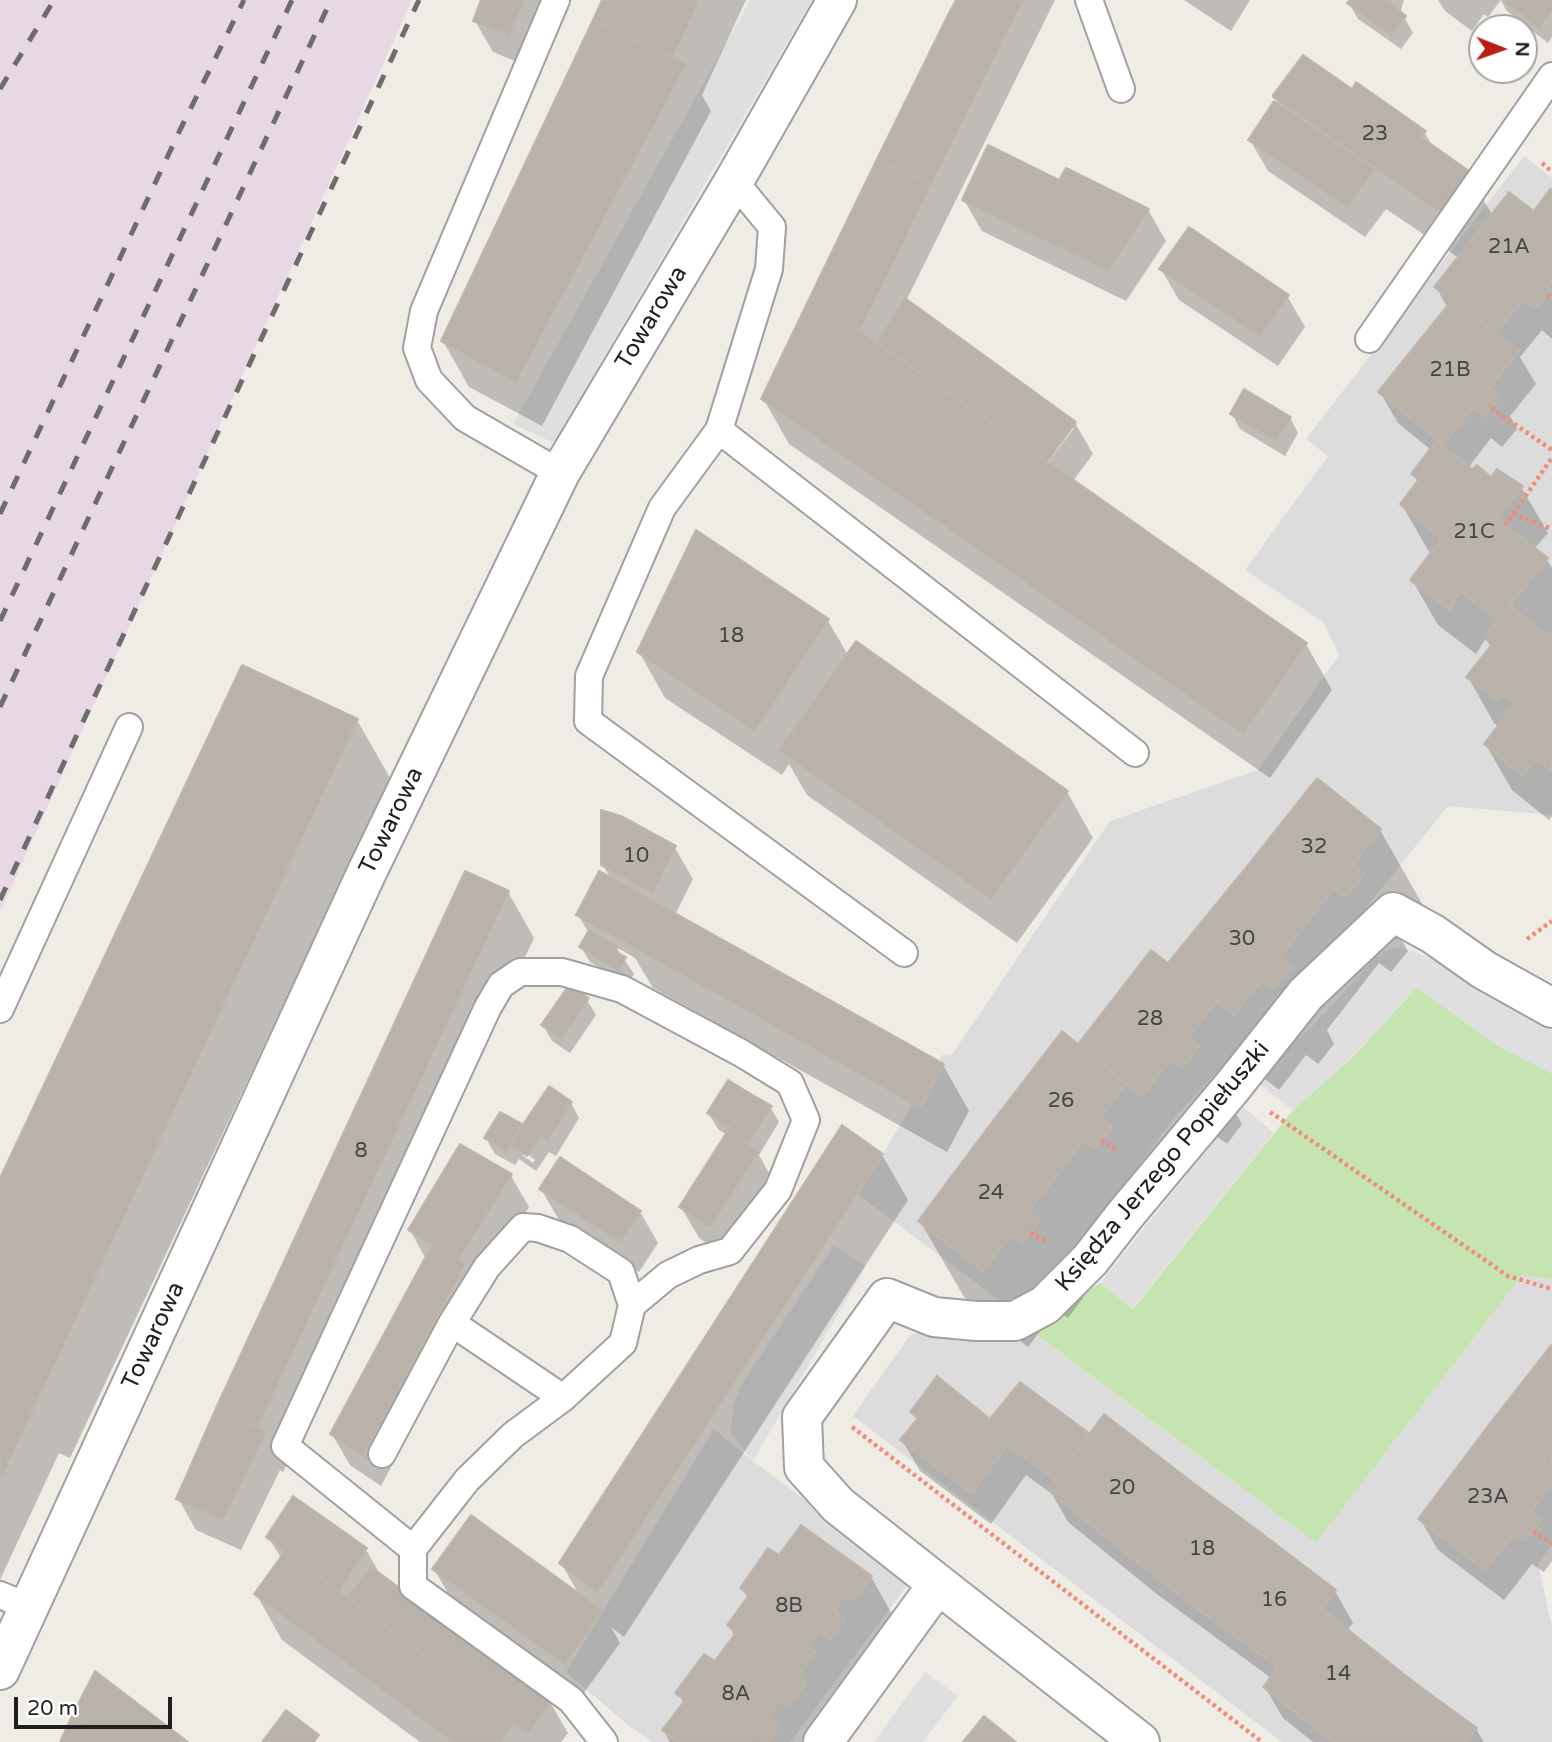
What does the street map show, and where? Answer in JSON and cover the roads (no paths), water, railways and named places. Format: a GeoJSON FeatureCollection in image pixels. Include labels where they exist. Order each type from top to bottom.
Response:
{"type":"FeatureCollection","features":[{"type":"Feature","properties":{"kind":"street","name":"Towarowa"},"geometry":{"type":"LineString","coordinates":[[0,1670],[14,1601],[560,473],[734,181],[836,0]]}},
{"type":"Feature","properties":{"kind":"street","name":"Księdza Jerzego Popiełuszki"},"geometry":{"type":"LineString","coordinates":[[1140,1742],[838,1504],[804,1467],[802,1417],[887,1298],[934,1317],[976,1321],[1015,1321],[1045,1305],[1090,1260],[1306,994],[1393,912],[1433,934],[1484,970],[1552,1008]]}},
{"type":"Feature","properties":{"kind":"street"},"geometry":{"type":"LineString","coordinates":[[822,1742],[938,1584]]}},
{"type":"Feature","properties":{"kind":"lane"},"geometry":{"type":"LineString","coordinates":[[556,0],[425,311],[417,348],[429,380],[465,418],[560,473]]}},
{"type":"Feature","properties":{"kind":"lane"},"geometry":{"type":"LineString","coordinates":[[1089,0],[1121,89]]}},
{"type":"Feature","properties":{"kind":"lane"},"geometry":{"type":"LineString","coordinates":[[1369,339],[1552,76]]}},
{"type":"Feature","properties":{"kind":"lane"},"geometry":{"type":"LineString","coordinates":[[734,181],[772,227],[769,270],[719,430],[662,508],[589,676],[588,721],[904,953]]}},
{"type":"Feature","properties":{"kind":"lane"},"geometry":{"type":"LineString","coordinates":[[719,430],[1135,753]]}},
{"type":"Feature","properties":{"kind":"lane"},"geometry":{"type":"LineString","coordinates":[[0,1009],[129,727]]}},
{"type":"Feature","properties":{"kind":"lane"},"geometry":{"type":"LineString","coordinates":[[413,1549],[285,1446],[488,1007],[501,985],[520,972],[562,972],[622,989],[741,1052],[789,1083],[806,1120],[778,1190],[730,1251],[699,1260],[668,1275],[632,1305]]}},
{"type":"Feature","properties":{"kind":"lane"},"geometry":{"type":"LineString","coordinates":[[382,1454],[452,1322],[487,1267],[523,1227],[538,1228],[570,1239],[621,1272],[632,1305],[623,1343],[563,1398],[513,1434],[467,1480],[413,1549],[413,1586],[571,1699],[604,1742]]}},
{"type":"Feature","properties":{"kind":"lane"},"geometry":{"type":"LineString","coordinates":[[452,1322],[563,1398]]}},
{"type":"Feature","properties":{"kind":"railway"},"geometry":{"type":"LineString","coordinates":[[0,89],[54,0]]}},
{"type":"Feature","properties":{"kind":"railway"},"geometry":{"type":"LineString","coordinates":[[0,514],[244,0]]}},
{"type":"Feature","properties":{"kind":"railway"},"geometry":{"type":"LineString","coordinates":[[0,621],[292,0]]}},
{"type":"Feature","properties":{"kind":"railway"},"geometry":{"type":"LineString","coordinates":[[0,707],[331,0]]}},
{"type":"Feature","properties":{"kind":"railway"},"geometry":{"type":"LineString","coordinates":[[0,900],[419,0]]}}]}
